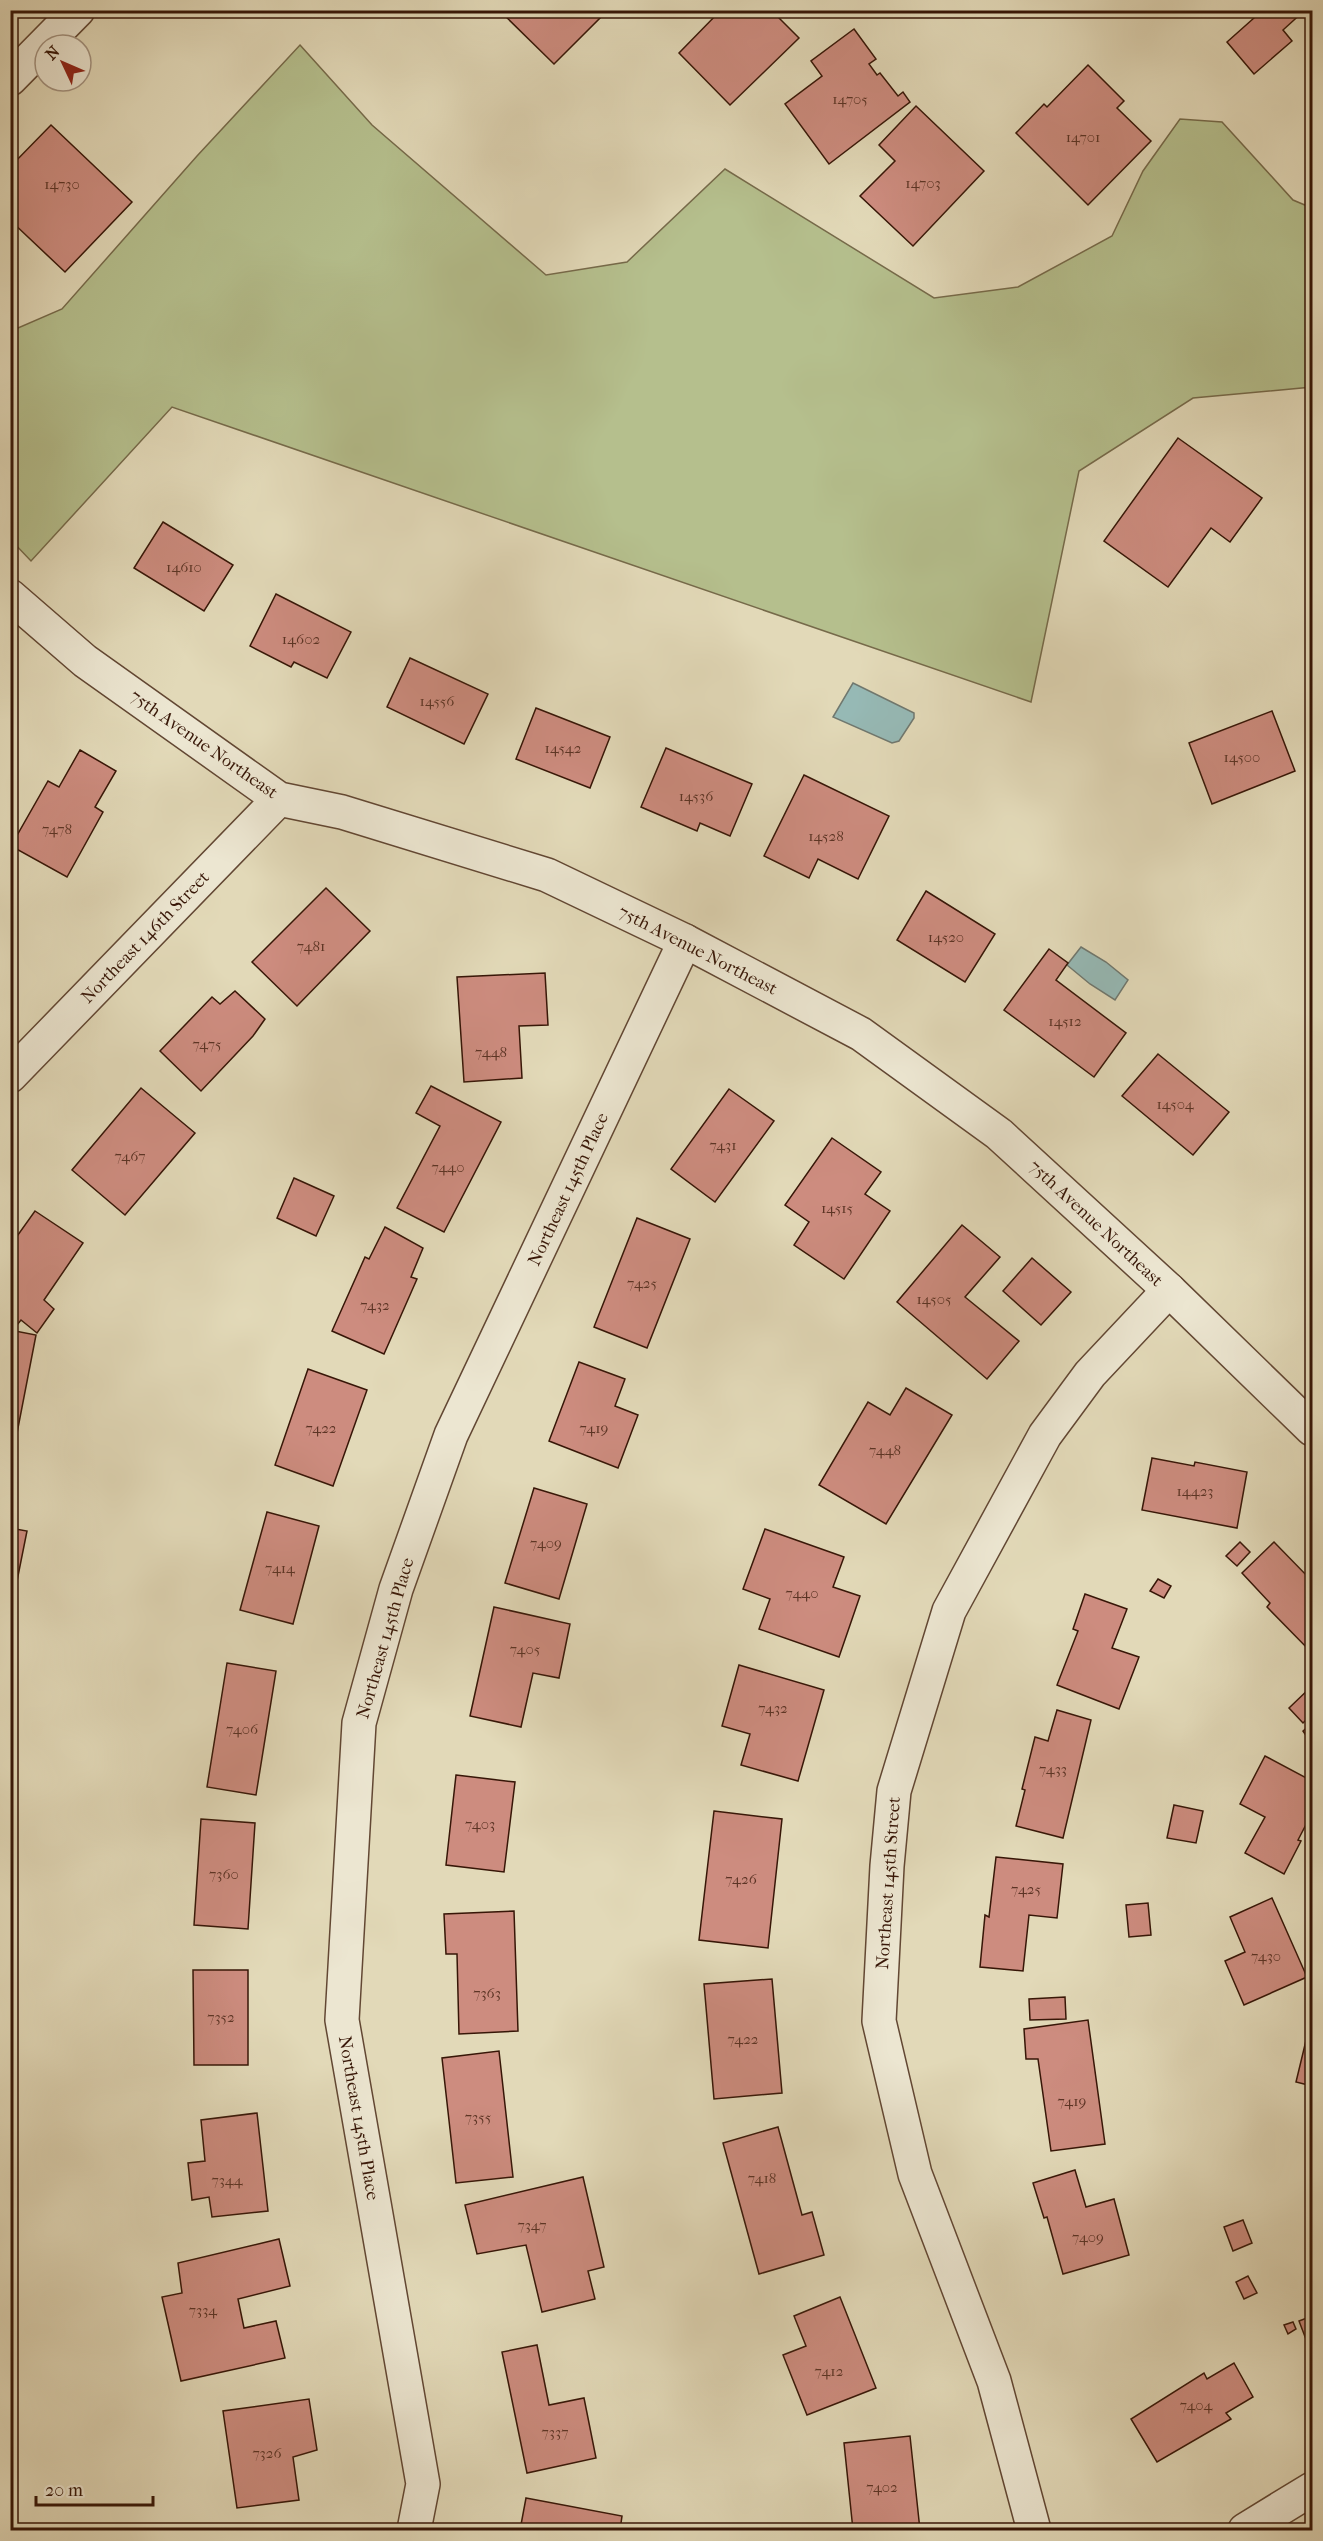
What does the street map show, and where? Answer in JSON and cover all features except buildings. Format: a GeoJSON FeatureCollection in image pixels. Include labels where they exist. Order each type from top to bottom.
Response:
{"type":"FeatureCollection","features":[{"type":"Feature","properties":{"kind":"street"},"geometry":{"type":"LineString","coordinates":[[10,79],[78,10]]}},
{"type":"Feature","properties":{"kind":"street","name":"75th Avenue Northeast"},"geometry":{"type":"LineString","coordinates":[[10,596],[86,661],[279,799],[342,812],[547,875],[685,941],[861,1034],[999,1134],[1169,1290],[1312,1429]]}},
{"type":"Feature","properties":{"kind":"street","name":"Northeast 146th Street"},"geometry":{"type":"LineString","coordinates":[[10,1076],[279,799]]}},
{"type":"Feature","properties":{"kind":"street","name":"Northeast 145th Place"},"geometry":{"type":"LineString","coordinates":[[414,2530],[423,2484],[342,2020],[359,1723],[396,1589],[451,1435],[685,941]]}},
{"type":"Feature","properties":{"kind":"street","name":"Northeast 145th Street"},"geometry":{"type":"LineString","coordinates":[[1034,2530],[994,2381],[915,2174],[879,2021],[887,1866],[894,1791],[949,1611],[1034,1455],[1045,1435],[1090,1374],[1169,1290]]}},
{"type":"Feature","properties":{"kind":"street"},"geometry":{"type":"LineString","coordinates":[[1245,2530],[1312,2489]]}},
{"type":"Feature","properties":{"kind":"green space"},"geometry":{"type":"Polygon","coordinates":[[[300,45],[372,125],[546,275],[627,262],[725,169],[934,298],[1018,287],[1112,236],[1143,171],[1180,119],[1222,122],[1293,200],[1312,208],[1312,387],[1193,398],[1079,471],[1031,702],[172,407],[31,561],[11,540],[11,331],[62,309],[197,156],[300,45]]]}},
{"type":"Feature","properties":{"kind":"water"},"geometry":{"type":"Polygon","coordinates":[[[853,683],[914,713],[914,718],[899,741],[892,743],[833,717],[853,683]]]}},
{"type":"Feature","properties":{"kind":"water"},"geometry":{"type":"Polygon","coordinates":[[[1081,947],[1106,962],[1128,980],[1115,1000],[1090,984],[1067,965],[1081,947]]]}}]}
